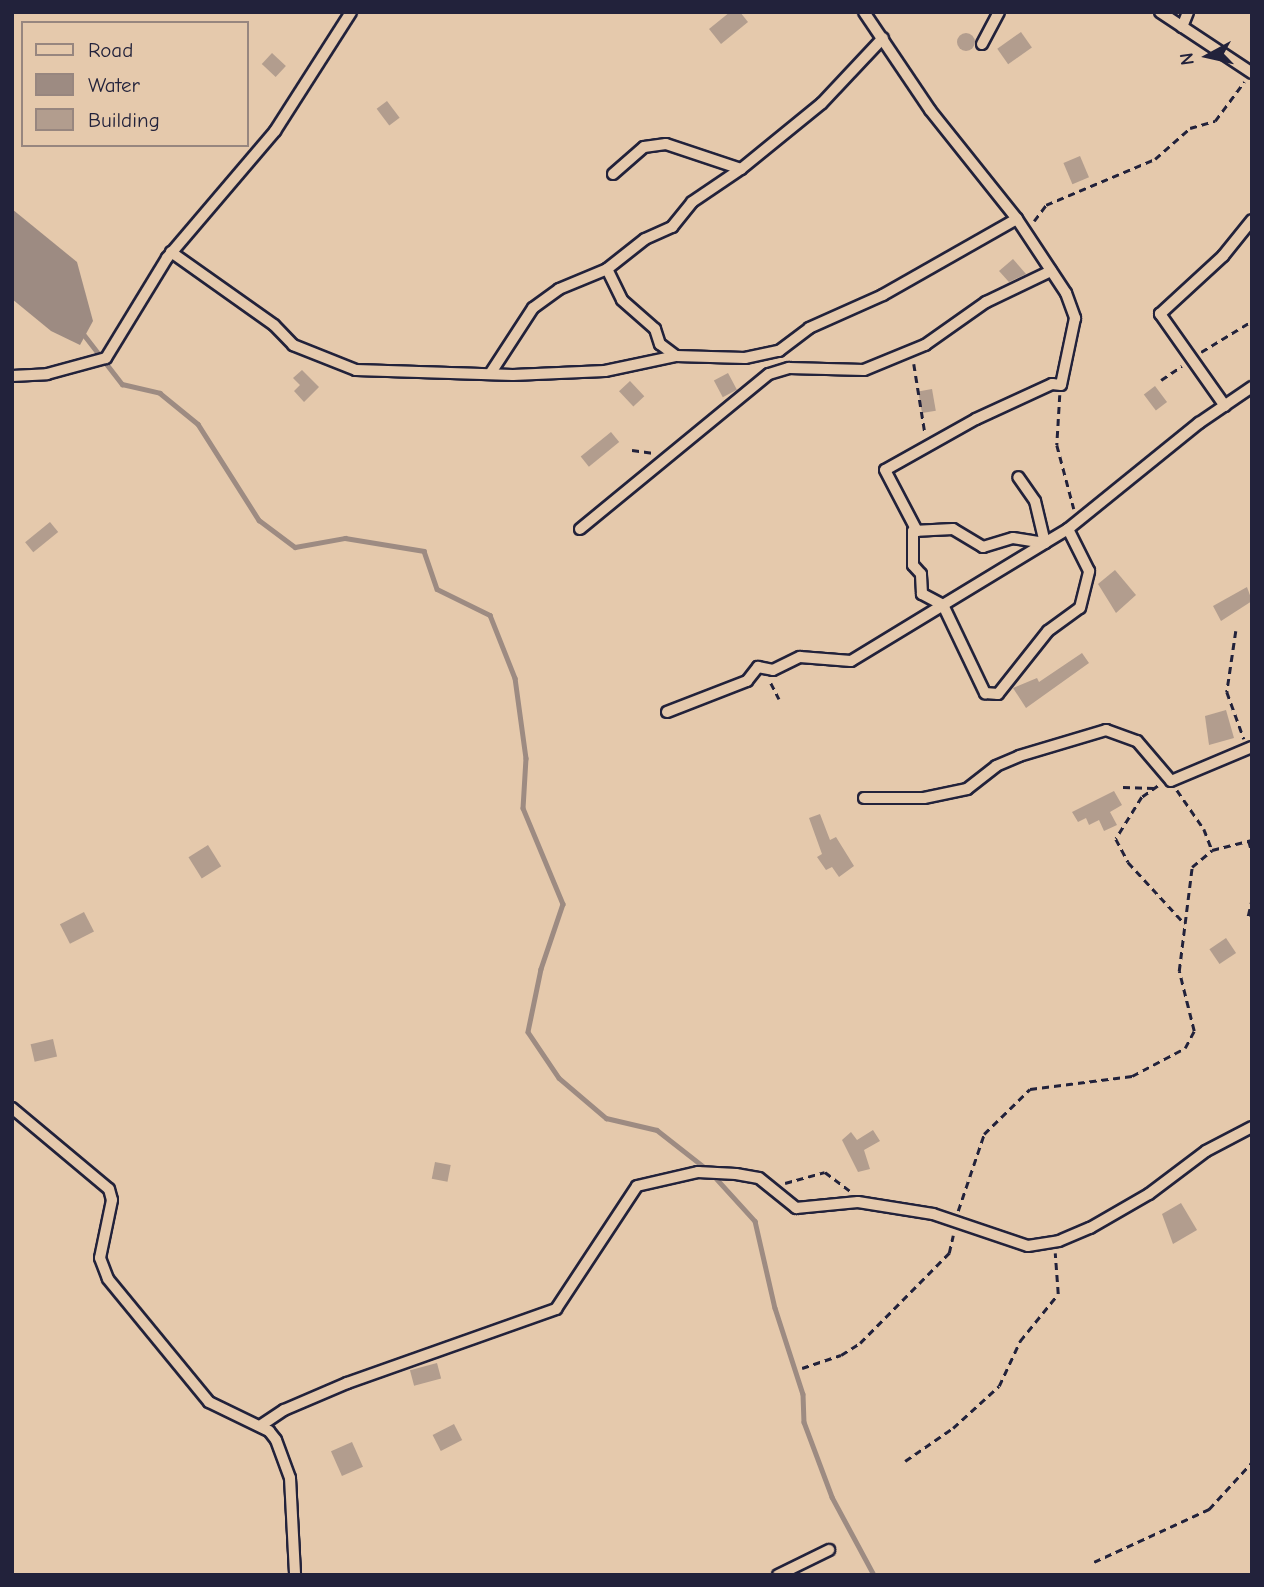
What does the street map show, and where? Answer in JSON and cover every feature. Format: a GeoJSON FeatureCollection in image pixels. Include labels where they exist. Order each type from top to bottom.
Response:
{"type":"FeatureCollection","features":[{"type":"Feature","properties":{"kind":"street"},"geometry":{"type":"LineString","coordinates":[[12,376],[47,374],[106,358],[171,252],[275,131],[351,12]]}},
{"type":"Feature","properties":{"kind":"street"},"geometry":{"type":"LineString","coordinates":[[864,12],[930,110],[1017,219],[1066,293],[1075,318],[1061,385],[1021,398],[885,470],[917,531]]}},
{"type":"Feature","properties":{"kind":"street"},"geometry":{"type":"LineString","coordinates":[[982,44],[999,12]]}},
{"type":"Feature","properties":{"kind":"street"},"geometry":{"type":"LineString","coordinates":[[1160,12],[1249,71]]}},
{"type":"Feature","properties":{"kind":"street"},"geometry":{"type":"LineString","coordinates":[[1182,27],[1188,12]]}},
{"type":"Feature","properties":{"kind":"street"},"geometry":{"type":"LineString","coordinates":[[490,374],[533,309],[559,289],[607,269],[645,239],[672,226],[692,202],[741,169],[822,103],[883,38]]}},
{"type":"Feature","properties":{"kind":"street"},"geometry":{"type":"LineString","coordinates":[[613,174],[644,147],[666,144],[741,169]]}},
{"type":"Feature","properties":{"kind":"street"},"geometry":{"type":"LineString","coordinates":[[171,252],[274,325],[293,345],[356,370],[490,374],[605,371],[676,356],[745,358],[779,351],[808,328],[883,295],[1017,219]]}},
{"type":"Feature","properties":{"kind":"street"},"geometry":{"type":"LineString","coordinates":[[1225,406],[1160,313],[1223,256],[1252,220]]}},
{"type":"Feature","properties":{"kind":"street"},"geometry":{"type":"LineString","coordinates":[[607,269],[622,300],[655,329],[660,344],[676,356]]}},
{"type":"Feature","properties":{"kind":"street"},"geometry":{"type":"LineString","coordinates":[[580,529],[769,374],[789,368],[864,370],[913,350],[986,302],[1051,271]]}},
{"type":"Feature","properties":{"kind":"street"},"geometry":{"type":"LineString","coordinates":[[667,712],[747,681],[758,667],[773,670],[800,657],[851,662],[1068,529],[1252,387]]}},
{"type":"Feature","properties":{"kind":"street"},"geometry":{"type":"LineString","coordinates":[[1018,477],[1035,501],[1045,543]]}},
{"type":"Feature","properties":{"kind":"street"},"geometry":{"type":"LineString","coordinates":[[1045,543],[1013,538],[984,547],[953,529],[913,531],[913,565],[921,574],[922,594],[943,605],[985,693],[998,694],[1048,631],[1080,608],[1089,570],[1068,529]]}},
{"type":"Feature","properties":{"kind":"street"},"geometry":{"type":"LineString","coordinates":[[864,798],[924,798],[967,789],[1007,761],[1082,733],[1106,730],[1137,741],[1171,781],[1235,758],[1250,748]]}},
{"type":"Feature","properties":{"kind":"street"},"geometry":{"type":"LineString","coordinates":[[12,1108],[108,1189],[111,1211],[100,1258],[108,1279],[209,1402],[260,1426],[276,1440],[290,1478],[295,1575]]}},
{"type":"Feature","properties":{"kind":"street"},"geometry":{"type":"LineString","coordinates":[[260,1426],[285,1410],[346,1382],[556,1309],[637,1186],[698,1172],[759,1178],[796,1208],[858,1202],[955,1220],[1016,1244],[1052,1243],[1111,1217],[1206,1152],[1252,1128]]}},
{"type":"Feature","properties":{"kind":"street"},"geometry":{"type":"LineString","coordinates":[[778,1575],[829,1550]]}},
{"type":"Feature","properties":{"kind":"path"},"geometry":{"type":"LineString","coordinates":[[1028,237],[1046,205],[1154,159],[1190,128],[1215,121],[1249,71]]}},
{"type":"Feature","properties":{"kind":"path"},"geometry":{"type":"LineString","coordinates":[[1161,380],[1252,321]]}},
{"type":"Feature","properties":{"kind":"path"},"geometry":{"type":"LineString","coordinates":[[913,350],[915,386],[929,446]]}},
{"type":"Feature","properties":{"kind":"path"},"geometry":{"type":"LineString","coordinates":[[1061,385],[1057,445],[1078,521]]}},
{"type":"Feature","properties":{"kind":"path"},"geometry":{"type":"LineString","coordinates":[[632,450],[667,455]]}},
{"type":"Feature","properties":{"kind":"path"},"geometry":{"type":"LineString","coordinates":[[1236,631],[1227,692],[1250,748]]}},
{"type":"Feature","properties":{"kind":"path"},"geometry":{"type":"LineString","coordinates":[[765,669],[779,699]]}},
{"type":"Feature","properties":{"kind":"path"},"geometry":{"type":"LineString","coordinates":[[1185,925],[1128,862],[1116,839],[1142,797],[1171,781],[1204,829],[1212,850]]}},
{"type":"Feature","properties":{"kind":"path"},"geometry":{"type":"LineString","coordinates":[[1123,787],[1154,788]]}},
{"type":"Feature","properties":{"kind":"path"},"geometry":{"type":"LineString","coordinates":[[802,1368],[841,1355],[860,1343],[914,1294],[949,1253],[955,1220],[984,1134],[1030,1088],[1132,1076],[1185,1048],[1194,1031],[1180,986],[1192,867],[1212,850],[1250,841],[1252,852]]}},
{"type":"Feature","properties":{"kind":"path"},"geometry":{"type":"LineString","coordinates":[[1248,916],[1252,899]]}},
{"type":"Feature","properties":{"kind":"path"},"geometry":{"type":"LineString","coordinates":[[772,1188],[825,1172],[858,1202]]}},
{"type":"Feature","properties":{"kind":"path"},"geometry":{"type":"LineString","coordinates":[[905,1461],[953,1428],[999,1386],[1020,1341],[1058,1294],[1052,1243]]}},
{"type":"Feature","properties":{"kind":"path"},"geometry":{"type":"LineString","coordinates":[[1094,1562],[1209,1509],[1252,1462]]}},
{"type":"Feature","properties":{"kind":"water"},"geometry":{"type":"Polygon","coordinates":[[[12,209],[77,262],[93,321],[80,345],[51,331],[12,299],[12,209]]]}},
{"type":"Feature","properties":{"kind":"building"},"geometry":{"type":"Polygon","coordinates":[[[730,12],[740,12],[748,22],[721,44],[709,29],[730,12]]]}},
{"type":"Feature","properties":{"kind":"building"},"geometry":{"type":"Polygon","coordinates":[[[1021,32],[1032,48],[1008,64],[997,49],[1021,32]]]}},
{"type":"Feature","properties":{"kind":"building"},"geometry":{"type":"Polygon","coordinates":[[[962,33],[970,33],[975,42],[973,49],[962,51],[957,46],[957,38],[962,33]]]}},
{"type":"Feature","properties":{"kind":"building"},"geometry":{"type":"Polygon","coordinates":[[[272,53],[286,66],[276,77],[262,64],[272,53]]]}},
{"type":"Feature","properties":{"kind":"building"},"geometry":{"type":"Polygon","coordinates":[[[387,101],[400,118],[389,126],[377,109],[387,101]]]}},
{"type":"Feature","properties":{"kind":"building"},"geometry":{"type":"Polygon","coordinates":[[[1080,156],[1089,177],[1072,184],[1063,163],[1080,156]]]}},
{"type":"Feature","properties":{"kind":"building"},"geometry":{"type":"Polygon","coordinates":[[[1013,259],[1026,274],[1009,282],[999,271],[1013,259]]]}},
{"type":"Feature","properties":{"kind":"building"},"geometry":{"type":"Polygon","coordinates":[[[302,370],[319,387],[304,402],[294,391],[300,385],[293,378],[302,370]]]}},
{"type":"Feature","properties":{"kind":"building"},"geometry":{"type":"Polygon","coordinates":[[[728,373],[737,390],[723,397],[714,381],[728,373]]]}},
{"type":"Feature","properties":{"kind":"building"},"geometry":{"type":"Polygon","coordinates":[[[630,381],[644,396],[633,407],[619,391],[630,381]]]}},
{"type":"Feature","properties":{"kind":"building"},"geometry":{"type":"Polygon","coordinates":[[[1155,386],[1167,402],[1156,410],[1144,394],[1155,386]]]}},
{"type":"Feature","properties":{"kind":"building"},"geometry":{"type":"Polygon","coordinates":[[[932,389],[936,411],[922,413],[918,391],[932,389]]]}},
{"type":"Feature","properties":{"kind":"building"},"geometry":{"type":"Polygon","coordinates":[[[611,432],[619,442],[589,467],[581,457],[611,432]]]}},
{"type":"Feature","properties":{"kind":"building"},"geometry":{"type":"Polygon","coordinates":[[[50,522],[58,532],[33,552],[25,542],[50,522]]]}},
{"type":"Feature","properties":{"kind":"building"},"geometry":{"type":"Polygon","coordinates":[[[1115,570],[1136,595],[1116,613],[1098,584],[1115,570]]]}},
{"type":"Feature","properties":{"kind":"building"},"geometry":{"type":"Polygon","coordinates":[[[1247,587],[1252,601],[1221,621],[1213,606],[1247,587]]]}},
{"type":"Feature","properties":{"kind":"building"},"geometry":{"type":"Polygon","coordinates":[[[1082,653],[1089,663],[1026,708],[1013,688],[1037,678],[1039,682],[1082,653]]]}},
{"type":"Feature","properties":{"kind":"building"},"geometry":{"type":"Polygon","coordinates":[[[1226,710],[1234,738],[1209,745],[1205,716],[1226,710]]]}},
{"type":"Feature","properties":{"kind":"building"},"geometry":{"type":"Polygon","coordinates":[[[1114,791],[1122,805],[1110,812],[1117,825],[1104,831],[1099,820],[1089,825],[1086,818],[1078,822],[1072,812],[1114,791]]]}},
{"type":"Feature","properties":{"kind":"building"},"geometry":{"type":"Polygon","coordinates":[[[820,814],[830,840],[836,837],[854,866],[839,877],[832,867],[826,870],[817,857],[822,854],[809,818],[820,814]]]}},
{"type":"Feature","properties":{"kind":"building"},"geometry":{"type":"Polygon","coordinates":[[[208,845],[221,866],[202,878],[188,857],[208,845]]]}},
{"type":"Feature","properties":{"kind":"building"},"geometry":{"type":"Polygon","coordinates":[[[84,912],[94,932],[70,944],[60,924],[84,912]]]}},
{"type":"Feature","properties":{"kind":"building"},"geometry":{"type":"Polygon","coordinates":[[[1226,938],[1236,953],[1219,964],[1209,949],[1226,938]]]}},
{"type":"Feature","properties":{"kind":"building"},"geometry":{"type":"Polygon","coordinates":[[[53,1039],[57,1057],[35,1062],[31,1044],[53,1039]]]}},
{"type":"Feature","properties":{"kind":"building"},"geometry":{"type":"Polygon","coordinates":[[[873,1130],[880,1141],[864,1150],[870,1169],[858,1172],[842,1140],[851,1132],[857,1140],[873,1130]]]}},
{"type":"Feature","properties":{"kind":"building"},"geometry":{"type":"Polygon","coordinates":[[[435,1162],[451,1165],[447,1182],[432,1179],[435,1162]]]}},
{"type":"Feature","properties":{"kind":"building"},"geometry":{"type":"Polygon","coordinates":[[[1181,1203],[1197,1230],[1173,1244],[1162,1214],[1181,1203]]]}},
{"type":"Feature","properties":{"kind":"building"},"geometry":{"type":"Polygon","coordinates":[[[437,1363],[441,1378],[414,1386],[410,1370],[437,1363]]]}},
{"type":"Feature","properties":{"kind":"building"},"geometry":{"type":"Polygon","coordinates":[[[454,1424],[462,1440],[441,1451],[433,1435],[454,1424]]]}},
{"type":"Feature","properties":{"kind":"building"},"geometry":{"type":"Polygon","coordinates":[[[352,1442],[363,1467],[342,1476],[331,1451],[352,1442]]]}},
{"type":"Feature","properties":{"kind":"waterway"},"geometry":{"type":"LineString","coordinates":[[82,332],[122,384],[160,393],[198,424],[259,520],[295,547],[345,538],[424,551],[437,589],[490,615],[515,678],[526,758],[523,808],[563,904],[541,969],[528,1032],[559,1078],[606,1118],[657,1130],[708,1170]]}},
{"type":"Feature","properties":{"kind":"waterway"},"geometry":{"type":"LineString","coordinates":[[714,1176],[755,1221],[775,1308],[803,1394],[804,1422],[832,1497],[874,1575]]}}]}
